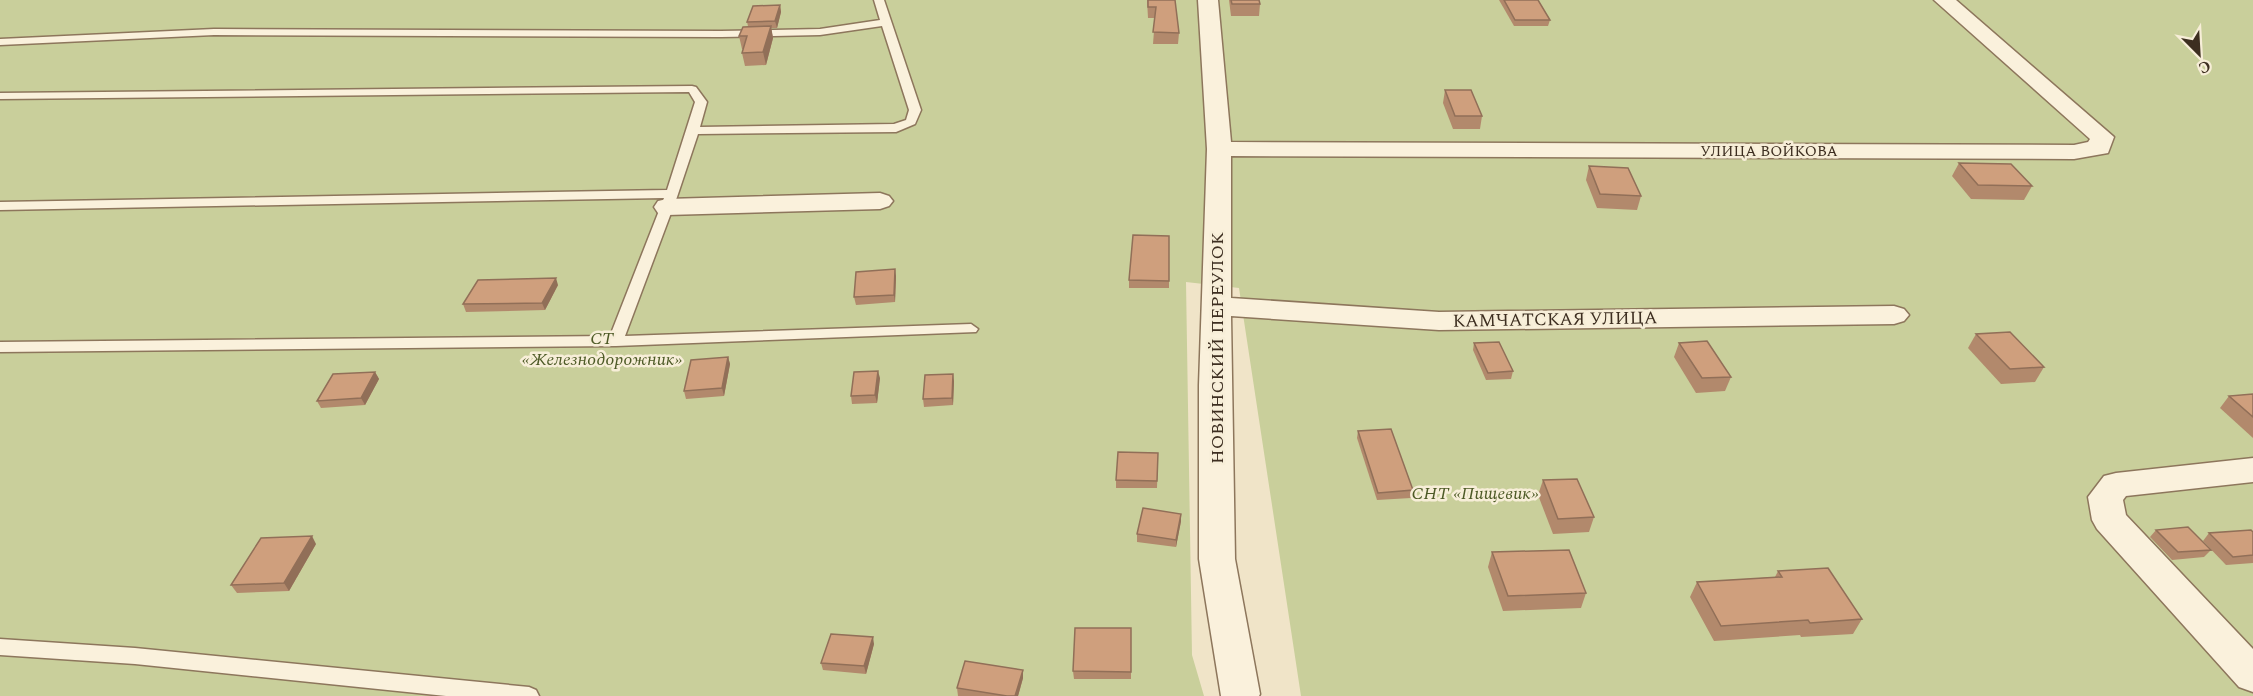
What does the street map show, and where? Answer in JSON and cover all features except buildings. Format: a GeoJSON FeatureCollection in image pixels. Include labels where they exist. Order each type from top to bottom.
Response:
{"type":"FeatureCollection","features":[{"type":"Feature","properties":{"kind":"street","name":"НОВИНСКИЙ ПЕРЕУЛОК"},"geometry":{"type":"LineString","coordinates":[[1208,0],[1219,149],[1217,559],[1240,695]]}},
{"type":"Feature","properties":{"kind":"street","name":"УЛИЦА ВОЙКОВА"},"geometry":{"type":"LineString","coordinates":[[1219,149],[2074,152],[2099,148],[2102,136],[1944,0]]}},
{"type":"Feature","properties":{"kind":"street"},"geometry":{"type":"LineString","coordinates":[[669,200],[880,201]]}},
{"type":"Feature","properties":{"kind":"street","name":"КАМЧАТСКАЯ УЛИЦА"},"geometry":{"type":"LineString","coordinates":[[1217,306],[1439,321],[1894,315]]}},
{"type":"Feature","properties":{"kind":"street"},"geometry":{"type":"LineString","coordinates":[[2253,470],[2116,485],[2104,497],[2109,520],[2253,675]]}},
{"type":"Feature","properties":{"kind":"lane"},"geometry":{"type":"LineString","coordinates":[[693,132],[724,129],[896,128],[911,122],[915,110],[879,0]]}},
{"type":"Feature","properties":{"kind":"lane"},"geometry":{"type":"LineString","coordinates":[[0,42],[214,32],[721,34],[820,32],[886,22]]}},
{"type":"Feature","properties":{"kind":"lane"},"geometry":{"type":"LineString","coordinates":[[0,96],[692,89],[701,102],[693,132],[616,341]]}},
{"type":"Feature","properties":{"kind":"lane"},"geometry":{"type":"LineString","coordinates":[[0,206],[669,200]]}},
{"type":"Feature","properties":{"kind":"lane"},"geometry":{"type":"LineString","coordinates":[[0,347],[616,341],[971,329]]}},
{"type":"Feature","properties":{"kind":"lane"},"geometry":{"type":"LineString","coordinates":[[0,647],[135,656],[529,696]]}},
{"type":"Feature","properties":{"kind":"green space"},"geometry":{"type":"Polygon","coordinates":[[[0,0],[2253,0],[2253,696],[1301,696],[1239,288],[1186,282],[1192,655],[1204,696],[0,696],[0,0]]]}},
{"type":"Feature","properties":{"kind":"park label","name":"СТ «Железнодорожник»"},"geometry":{"type":"Point","coordinates":[602,348]}},
{"type":"Feature","properties":{"kind":"park label","name":"СНТ «Пищевик»"},"geometry":{"type":"Point","coordinates":[1475,493]}}]}
